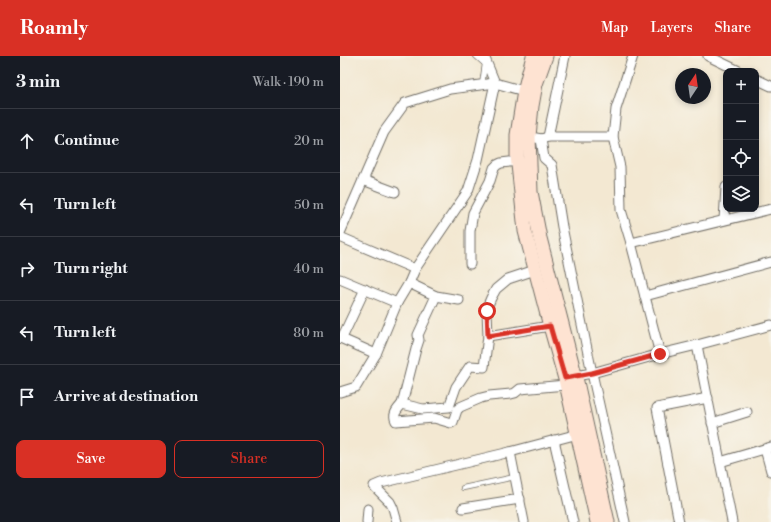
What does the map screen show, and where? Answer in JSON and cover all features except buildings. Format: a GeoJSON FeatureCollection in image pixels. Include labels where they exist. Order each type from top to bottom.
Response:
{"type":"FeatureCollection","features":[{"type":"Feature","properties":{"kind":"main road"},"geometry":{"type":"LineString","coordinates":[[533,56],[524,91],[517,135],[518,161],[526,231],[550,326],[569,379],[608,522]]}},
{"type":"Feature","properties":{"kind":"main road"},"geometry":{"type":"LineString","coordinates":[[546,56],[536,84],[532,106],[539,137],[530,192],[597,522]]}},
{"type":"Feature","properties":{"kind":"street"},"geometry":{"type":"LineString","coordinates":[[340,392],[356,387],[376,354],[397,303],[409,283],[415,269],[468,191],[478,160],[495,83],[484,56]]}},
{"type":"Feature","properties":{"kind":"street"},"geometry":{"type":"LineString","coordinates":[[565,56],[539,137],[544,158],[552,165],[562,227],[625,522]]}},
{"type":"Feature","properties":{"kind":"street"},"geometry":{"type":"LineString","coordinates":[[633,56],[616,109],[613,137],[620,167],[621,210],[660,354]]}},
{"type":"Feature","properties":{"kind":"street"},"geometry":{"type":"LineString","coordinates":[[708,56],[732,68]]}},
{"type":"Feature","properties":{"kind":"street"},"geometry":{"type":"LineString","coordinates":[[759,80],[771,86]]}},
{"type":"Feature","properties":{"kind":"street"},"geometry":{"type":"LineString","coordinates":[[340,233],[342,220],[363,180],[384,132],[405,103],[450,89],[482,84],[495,83],[524,91]]}},
{"type":"Feature","properties":{"kind":"street"},"geometry":{"type":"LineString","coordinates":[[539,137],[613,137]]}},
{"type":"Feature","properties":{"kind":"street"},"geometry":{"type":"LineString","coordinates":[[470,264],[470,231],[473,213],[490,181],[494,168],[501,163],[518,161]]}},
{"type":"Feature","properties":{"kind":"street"},"geometry":{"type":"LineString","coordinates":[[363,180],[396,192]]}},
{"type":"Feature","properties":{"kind":"street"},"geometry":{"type":"LineString","coordinates":[[631,243],[771,209]]}},
{"type":"Feature","properties":{"kind":"street"},"geometry":{"type":"LineString","coordinates":[[724,212],[724,220]]}},
{"type":"Feature","properties":{"kind":"street"},"geometry":{"type":"LineString","coordinates":[[340,237],[415,269]]}},
{"type":"Feature","properties":{"kind":"street"},"geometry":{"type":"LineString","coordinates":[[645,296],[771,262]]}},
{"type":"Feature","properties":{"kind":"street"},"geometry":{"type":"LineString","coordinates":[[402,404],[423,409],[450,407],[456,387],[470,366],[484,367],[488,336],[487,311],[488,305],[496,289],[508,279],[536,270]]}},
{"type":"Feature","properties":{"kind":"street"},"geometry":{"type":"LineString","coordinates":[[340,279],[397,303]]}},
{"type":"Feature","properties":{"kind":"street"},"geometry":{"type":"LineString","coordinates":[[409,283],[436,296],[459,300]]}},
{"type":"Feature","properties":{"kind":"street"},"geometry":{"type":"LineString","coordinates":[[365,289],[341,338],[376,354]]}},
{"type":"Feature","properties":{"kind":"street"},"geometry":{"type":"LineString","coordinates":[[436,296],[418,336],[419,340],[402,404],[394,416],[396,421],[434,418],[451,423],[453,422],[460,407],[481,398],[511,394],[520,389],[569,379],[771,324]]}},
{"type":"Feature","properties":{"kind":"street"},"geometry":{"type":"LineString","coordinates":[[488,336],[550,326]]}},
{"type":"Feature","properties":{"kind":"street"},"geometry":{"type":"LineString","coordinates":[[697,345],[732,522]]}},
{"type":"Feature","properties":{"kind":"street"},"geometry":{"type":"LineString","coordinates":[[679,522],[657,408],[708,398]]}},
{"type":"Feature","properties":{"kind":"street"},"geometry":{"type":"LineString","coordinates":[[712,422],[747,412]]}},
{"type":"Feature","properties":{"kind":"street"},"geometry":{"type":"LineString","coordinates":[[397,522],[390,502],[374,486],[380,483],[578,434]]}},
{"type":"Feature","properties":{"kind":"street"},"geometry":{"type":"LineString","coordinates":[[554,440],[573,522]]}},
{"type":"Feature","properties":{"kind":"street"},"geometry":{"type":"LineString","coordinates":[[720,462],[768,448],[771,472]]}},
{"type":"Feature","properties":{"kind":"street"},"geometry":{"type":"LineString","coordinates":[[510,452],[524,522]]}},
{"type":"Feature","properties":{"kind":"street"},"geometry":{"type":"LineString","coordinates":[[463,508],[520,499]]}},
{"type":"Feature","properties":{"kind":"street"},"geometry":{"type":"LineString","coordinates":[[367,522],[368,509]]}},
{"type":"Feature","properties":{"kind":"lane"},"geometry":{"type":"LineString","coordinates":[[476,56],[485,64],[482,84]]}},
{"type":"Feature","properties":{"kind":"lane"},"geometry":{"type":"LineString","coordinates":[[463,488],[515,478]]}},
{"type":"Feature","properties":{"kind":"route"},"geometry":{"type":"LineString","coordinates":[[487,311],[488,336],[550,326],[565,378],[592,373],[660,354]]}}]}
